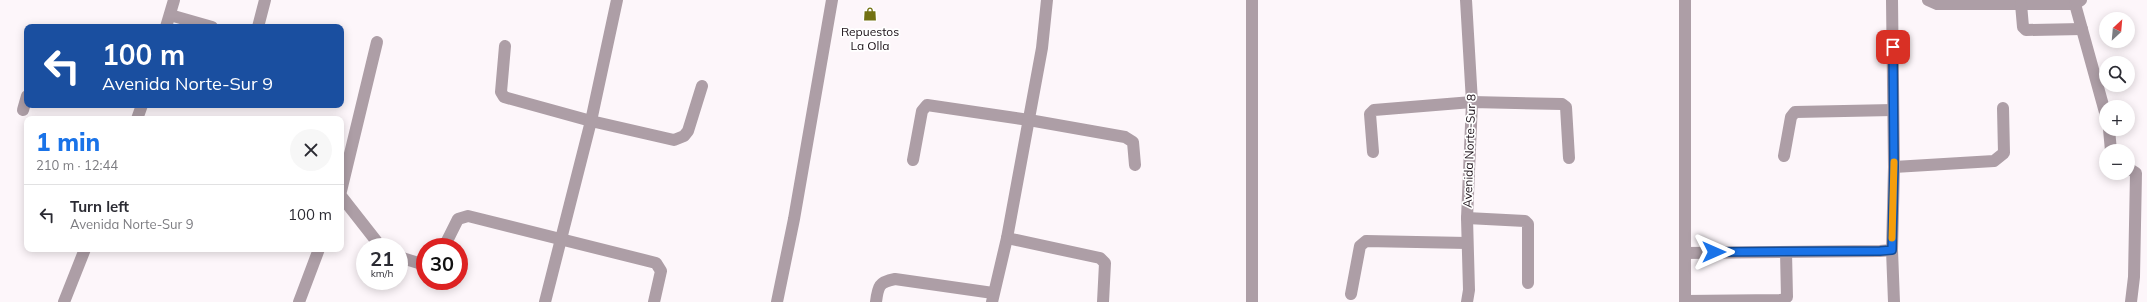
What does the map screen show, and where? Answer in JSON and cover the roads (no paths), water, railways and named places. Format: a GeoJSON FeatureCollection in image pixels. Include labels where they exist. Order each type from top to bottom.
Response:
{"type":"FeatureCollection","features":[{"type":"Feature","properties":{"kind":"street"},"geometry":{"type":"LineString","coordinates":[[167,24],[174,0]]}},
{"type":"Feature","properties":{"kind":"street"},"geometry":{"type":"LineString","coordinates":[[259,24],[265,0]]}},
{"type":"Feature","properties":{"kind":"street"},"geometry":{"type":"LineString","coordinates":[[546,302],[591,121],[617,0]]}},
{"type":"Feature","properties":{"kind":"street"},"geometry":{"type":"LineString","coordinates":[[777,302],[794,219],[832,0]]}},
{"type":"Feature","properties":{"kind":"street"},"geometry":{"type":"LineString","coordinates":[[876,302],[878,287],[885,280],[895,279],[992,297],[1007,238],[1029,120],[1042,48],[1047,0]]}},
{"type":"Feature","properties":{"kind":"street"},"geometry":{"type":"LineString","coordinates":[[1252,0],[1252,302]]}},
{"type":"Feature","properties":{"kind":"street","name":"Avenida Norte-Sur 8"},"geometry":{"type":"LineString","coordinates":[[1466,0],[1472,102],[1467,218],[1469,290],[1466,302]]}},
{"type":"Feature","properties":{"kind":"street"},"geometry":{"type":"LineString","coordinates":[[1685,0],[1685,302],[1782,300],[1788,297],[1786,252]]}},
{"type":"Feature","properties":{"kind":"street"},"geometry":{"type":"LineString","coordinates":[[1892,0],[1894,167],[1892,250],[1894,302]]}},
{"type":"Feature","properties":{"kind":"street"},"geometry":{"type":"LineString","coordinates":[[1928,0],[1937,4],[2078,2],[2082,29],[2100,100]]}},
{"type":"Feature","properties":{"kind":"street"},"geometry":{"type":"LineString","coordinates":[[2021,4],[2023,27],[2026,30],[2082,29]]}},
{"type":"Feature","properties":{"kind":"street"},"geometry":{"type":"LineString","coordinates":[[170,15],[202,24]]}},
{"type":"Feature","properties":{"kind":"street"},"geometry":{"type":"LineString","coordinates":[[344,179],[377,42]]}},
{"type":"Feature","properties":{"kind":"street"},"geometry":{"type":"LineString","coordinates":[[505,46],[501,92],[504,97],[591,121],[674,140],[684,136],[688,131],[702,86]]}},
{"type":"Feature","properties":{"kind":"street"},"geometry":{"type":"LineString","coordinates":[[1373,152],[1370,114],[1374,110],[1472,102],[1562,104],[1566,107],[1569,158]]}},
{"type":"Feature","properties":{"kind":"street"},"geometry":{"type":"LineString","coordinates":[[913,160],[922,111],[927,105],[1029,120],[1125,137],[1133,142],[1135,165]]}},
{"type":"Feature","properties":{"kind":"street"},"geometry":{"type":"LineString","coordinates":[[1894,167],[1994,161],[2004,153],[2003,108]]}},
{"type":"Feature","properties":{"kind":"street"},"geometry":{"type":"LineString","coordinates":[[1784,156],[1791,117],[1795,112],[1893,110]]}},
{"type":"Feature","properties":{"kind":"street"},"geometry":{"type":"LineString","coordinates":[[2131,302],[2134,277],[2135,172]]}},
{"type":"Feature","properties":{"kind":"street"},"geometry":{"type":"LineString","coordinates":[[344,200],[374,238]]}},
{"type":"Feature","properties":{"kind":"street"},"geometry":{"type":"LineString","coordinates":[[448,238],[458,219],[468,216],[561,238],[656,263],[661,271],[654,302]]}},
{"type":"Feature","properties":{"kind":"street"},"geometry":{"type":"LineString","coordinates":[[1467,218],[1525,221],[1528,224],[1528,283]]}},
{"type":"Feature","properties":{"kind":"street"},"geometry":{"type":"LineString","coordinates":[[1007,238],[1100,258],[1105,263],[1103,302]]}},
{"type":"Feature","properties":{"kind":"street"},"geometry":{"type":"LineString","coordinates":[[1351,294],[1360,246],[1366,241],[1467,243]]}},
{"type":"Feature","properties":{"kind":"street"},"geometry":{"type":"LineString","coordinates":[[1685,253],[1892,250]]}},
{"type":"Feature","properties":{"kind":"street"},"geometry":{"type":"LineString","coordinates":[[64,302],[84,252]]}},
{"type":"Feature","properties":{"kind":"street"},"geometry":{"type":"LineString","coordinates":[[299,302],[319,252]]}},
{"type":"Feature","properties":{"kind":"place","name":"Repuestos La Olla"},"geometry":{"type":"Point","coordinates":[870,14]}}]}
